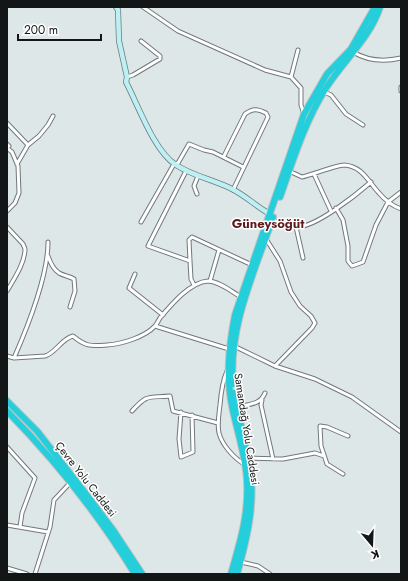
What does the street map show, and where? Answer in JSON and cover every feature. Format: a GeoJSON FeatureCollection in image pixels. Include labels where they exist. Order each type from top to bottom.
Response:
{"type":"FeatureCollection","features":[{"type":"Feature","properties":{"kind":"highway","name":"Samandağ Yolu Caddesi"},"geometry":{"type":"LineString","coordinates":[[237,574],[250,524],[252,501],[248,458],[237,407],[233,379],[232,347],[235,315],[304,114],[327,74],[351,49],[375,7]]}},
{"type":"Feature","properties":{"kind":"highway","name":"Samandağ Yolu Caddesi"},"geometry":{"type":"LineString","coordinates":[[231,574],[242,535],[246,515],[247,498],[246,465],[232,405],[228,369],[241,311],[305,128],[324,92],[369,30],[380,7]]}},
{"type":"Feature","properties":{"kind":"highway","name":"Çevre Yolu Caddesi"},"geometry":{"type":"LineString","coordinates":[[7,401],[37,431],[81,488],[113,530],[139,573]]}},
{"type":"Feature","properties":{"kind":"highway","name":"Çevre Yolu Caddesi"},"geometry":{"type":"LineString","coordinates":[[7,411],[33,437],[139,573]]}},
{"type":"Feature","properties":{"kind":"street"},"geometry":{"type":"LineString","coordinates":[[116,7],[118,10],[119,41],[127,77],[126,82],[162,152],[174,164],[186,171],[233,190],[270,214]]}},
{"type":"Feature","properties":{"kind":"street"},"geometry":{"type":"LineString","coordinates":[[143,7],[173,28],[204,43],[265,70],[291,77],[301,88],[301,105],[304,114]]}},
{"type":"Feature","properties":{"kind":"street"},"geometry":{"type":"LineString","coordinates":[[127,77],[160,59],[160,56],[141,41]]}},
{"type":"Feature","properties":{"kind":"street"},"geometry":{"type":"LineString","coordinates":[[291,77],[298,50]]}},
{"type":"Feature","properties":{"kind":"street"},"geometry":{"type":"LineString","coordinates":[[352,52],[370,60],[393,60],[401,58]]}},
{"type":"Feature","properties":{"kind":"street"},"geometry":{"type":"LineString","coordinates":[[324,92],[331,95],[346,114],[363,125]]}},
{"type":"Feature","properties":{"kind":"street"},"geometry":{"type":"LineString","coordinates":[[224,156],[245,114],[250,110],[266,113],[268,117],[233,190]]}},
{"type":"Feature","properties":{"kind":"street"},"geometry":{"type":"LineString","coordinates":[[17,164],[28,145],[39,136],[53,116]]}},
{"type":"Feature","properties":{"kind":"street"},"geometry":{"type":"LineString","coordinates":[[7,123],[28,145]]}},
{"type":"Feature","properties":{"kind":"street"},"geometry":{"type":"LineString","coordinates":[[7,144],[7,148],[12,152],[17,164],[19,192],[15,203],[7,211]]}},
{"type":"Feature","properties":{"kind":"street"},"geometry":{"type":"LineString","coordinates":[[141,222],[174,164],[178,163],[189,144],[224,156],[243,168]]}},
{"type":"Feature","properties":{"kind":"street"},"geometry":{"type":"LineString","coordinates":[[290,171],[302,177],[342,165],[355,167],[364,174],[388,202],[401,209]]}},
{"type":"Feature","properties":{"kind":"street"},"geometry":{"type":"LineString","coordinates":[[186,171],[148,246],[190,261]]}},
{"type":"Feature","properties":{"kind":"street"},"geometry":{"type":"LineString","coordinates":[[314,174],[331,211]]}},
{"type":"Feature","properties":{"kind":"street"},"geometry":{"type":"LineString","coordinates":[[197,194],[194,186],[198,176]]}},
{"type":"Feature","properties":{"kind":"street"},"geometry":{"type":"LineString","coordinates":[[272,220],[296,227],[307,225],[336,208],[371,182]]}},
{"type":"Feature","properties":{"kind":"street"},"geometry":{"type":"LineString","coordinates":[[336,208],[343,220],[348,246],[348,261],[352,266],[363,262],[376,225],[388,202],[401,192]]}},
{"type":"Feature","properties":{"kind":"street"},"geometry":{"type":"LineString","coordinates":[[7,227],[23,244],[25,249],[23,261],[7,291]]}},
{"type":"Feature","properties":{"kind":"street"},"geometry":{"type":"LineString","coordinates":[[296,227],[303,258]]}},
{"type":"Feature","properties":{"kind":"street"},"geometry":{"type":"LineString","coordinates":[[194,285],[191,279],[189,240],[192,237],[252,265]]}},
{"type":"Feature","properties":{"kind":"street"},"geometry":{"type":"LineString","coordinates":[[266,239],[280,260],[291,292],[300,306],[311,316],[315,323],[312,328],[275,366]]}},
{"type":"Feature","properties":{"kind":"street"},"geometry":{"type":"LineString","coordinates":[[14,358],[37,297],[48,256],[48,242]]}},
{"type":"Feature","properties":{"kind":"street"},"geometry":{"type":"LineString","coordinates":[[210,281],[219,250]]}},
{"type":"Feature","properties":{"kind":"street"},"geometry":{"type":"LineString","coordinates":[[48,256],[51,265],[59,272],[74,279],[75,291],[70,307]]}},
{"type":"Feature","properties":{"kind":"street"},"geometry":{"type":"LineString","coordinates":[[135,274],[129,288],[163,315]]}},
{"type":"Feature","properties":{"kind":"street"},"geometry":{"type":"LineString","coordinates":[[7,356],[14,358],[49,355],[67,338],[73,336],[82,344],[116,344],[126,342],[143,334],[155,326],[182,295],[200,282],[210,281],[241,297]]}},
{"type":"Feature","properties":{"kind":"street"},"geometry":{"type":"LineString","coordinates":[[155,326],[232,347],[275,366],[315,379],[352,397],[401,432]]}},
{"type":"Feature","properties":{"kind":"street"},"geometry":{"type":"LineString","coordinates":[[228,369],[222,385],[218,423],[219,433],[222,441],[239,462],[246,465]]}},
{"type":"Feature","properties":{"kind":"street"},"geometry":{"type":"LineString","coordinates":[[265,393],[261,405],[273,459]]}},
{"type":"Feature","properties":{"kind":"street"},"geometry":{"type":"LineString","coordinates":[[132,411],[140,401],[146,398],[170,396],[173,410],[218,423]]}},
{"type":"Feature","properties":{"kind":"street"},"geometry":{"type":"LineString","coordinates":[[237,407],[257,403],[262,400]]}},
{"type":"Feature","properties":{"kind":"street"},"geometry":{"type":"LineString","coordinates":[[181,412],[179,439],[181,458],[193,452],[192,415]]}},
{"type":"Feature","properties":{"kind":"street"},"geometry":{"type":"LineString","coordinates":[[343,474],[327,464],[321,446],[320,426],[327,427],[348,436]]}},
{"type":"Feature","properties":{"kind":"street"},"geometry":{"type":"LineString","coordinates":[[7,447],[35,478],[22,513],[20,527]]}},
{"type":"Feature","properties":{"kind":"street"},"geometry":{"type":"LineString","coordinates":[[248,458],[283,459],[315,453],[324,456]]}},
{"type":"Feature","properties":{"kind":"street"},"geometry":{"type":"LineString","coordinates":[[35,574],[48,532],[54,500],[70,483]]}},
{"type":"Feature","properties":{"kind":"street"},"geometry":{"type":"LineString","coordinates":[[7,525],[48,532]]}},
{"type":"Feature","properties":{"kind":"street"},"geometry":{"type":"LineString","coordinates":[[240,562],[258,566],[270,574]]}},
{"type":"Feature","properties":{"kind":"street"},"geometry":{"type":"LineString","coordinates":[[7,568],[27,574]]}},
{"type":"Feature","properties":{"kind":"district","name":"Güneysöğüt"},"geometry":{"type":"Point","coordinates":[268,223]}}]}
